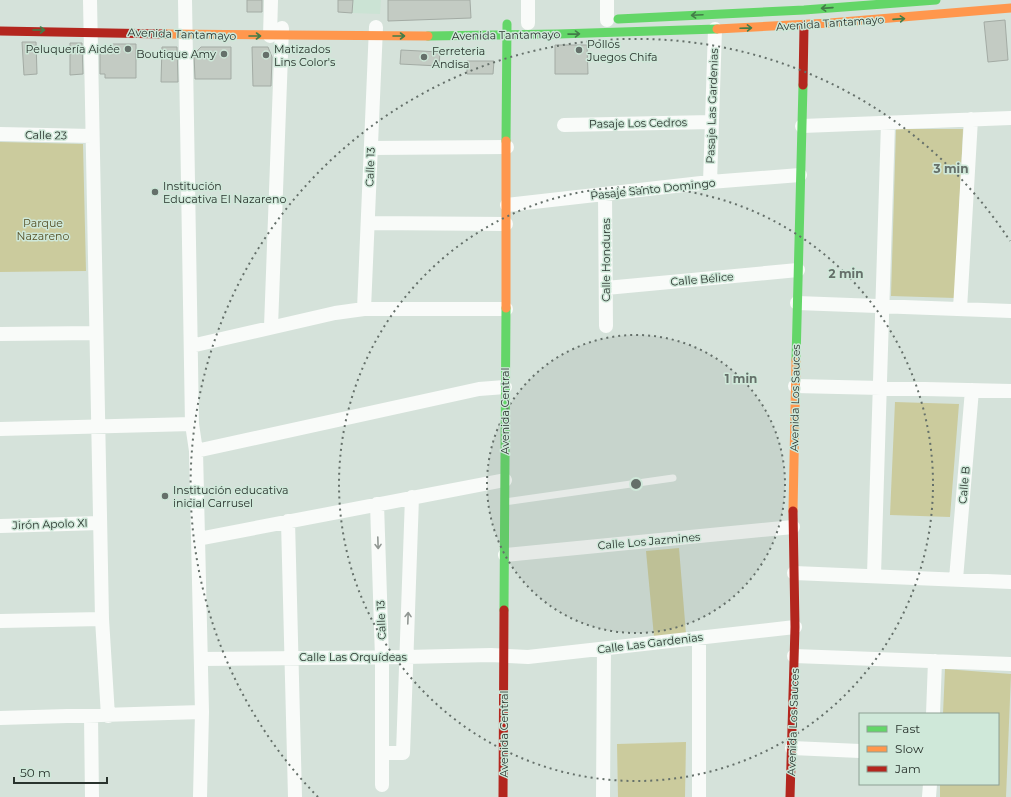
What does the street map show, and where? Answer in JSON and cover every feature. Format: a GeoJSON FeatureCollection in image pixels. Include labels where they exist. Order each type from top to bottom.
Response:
{"type":"FeatureCollection","features":[{"type":"Feature","properties":{"kind":"street"},"geometry":{"type":"LineString","coordinates":[[90,0],[102,619],[108,716]]}},
{"type":"Feature","properties":{"kind":"street"},"geometry":{"type":"LineString","coordinates":[[185,0],[192,424],[196,451],[202,712],[200,797]]}},
{"type":"Feature","properties":{"kind":"street"},"geometry":{"type":"LineString","coordinates":[[271,0],[276,32],[271,327]]}},
{"type":"Feature","properties":{"kind":"street"},"geometry":{"type":"LineString","coordinates":[[528,0],[532,23]]}},
{"type":"Feature","properties":{"kind":"street"},"geometry":{"type":"LineString","coordinates":[[603,20],[607,0]]}},
{"type":"Feature","properties":{"kind":"street","name":"Avenida Tantamayo"},"geometry":{"type":"LineString","coordinates":[[603,20],[804,5],[936,0]]}},
{"type":"Feature","properties":{"kind":"street","name":"Avenida Los Sauces"},"geometry":{"type":"LineString","coordinates":[[790,797],[795,627],[793,527],[795,386],[804,5]]}},
{"type":"Feature","properties":{"kind":"street","name":"Avenida Tantamayo"},"geometry":{"type":"LineString","coordinates":[[0,30],[90,23],[185,31],[276,32],[379,29],[508,36],[804,26],[915,18],[1011,8]]}},
{"type":"Feature","properties":{"kind":"street","name":"Avenida Tantamayo"},"geometry":{"type":"LineString","coordinates":[[494,24],[532,23]]}},
{"type":"Feature","properties":{"kind":"street","name":"Avenida Tantamayo"},"geometry":{"type":"LineString","coordinates":[[148,24],[185,31]]}},
{"type":"Feature","properties":{"kind":"street","name":"Avenida Central"},"geometry":{"type":"LineString","coordinates":[[503,797],[507,24]]}},
{"type":"Feature","properties":{"kind":"street","name":"Calle 13"},"geometry":{"type":"LineString","coordinates":[[364,309],[371,148],[379,29]]}},
{"type":"Feature","properties":{"kind":"street","name":"Pasaje Las Gardenias"},"geometry":{"type":"LineString","coordinates":[[710,182],[715,29]]}},
{"type":"Feature","properties":{"kind":"street"},"geometry":{"type":"LineString","coordinates":[[802,126],[1011,118]]}},
{"type":"Feature","properties":{"kind":"street"},"geometry":{"type":"LineString","coordinates":[[960,309],[971,119]]}},
{"type":"Feature","properties":{"kind":"street","name":"Pasaje Los Cedros"},"geometry":{"type":"LineString","coordinates":[[564,125],[712,122]]}},
{"type":"Feature","properties":{"kind":"street"},"geometry":{"type":"LineString","coordinates":[[874,575],[888,123]]}},
{"type":"Feature","properties":{"kind":"street","name":"Calle 23"},"geometry":{"type":"LineString","coordinates":[[0,134],[92,136]]}},
{"type":"Feature","properties":{"kind":"street"},"geometry":{"type":"LineString","coordinates":[[371,148],[507,147]]}},
{"type":"Feature","properties":{"kind":"street","name":"Pasaje Santo Domingo"},"geometry":{"type":"LineString","coordinates":[[506,206],[710,182],[800,175]]}},
{"type":"Feature","properties":{"kind":"street","name":"Calle Honduras"},"geometry":{"type":"LineString","coordinates":[[606,194],[606,326]]}},
{"type":"Feature","properties":{"kind":"street"},"geometry":{"type":"LineString","coordinates":[[368,223],[506,224]]}},
{"type":"Feature","properties":{"kind":"street","name":"Calle Bélice"},"geometry":{"type":"LineString","coordinates":[[606,288],[798,270]]}},
{"type":"Feature","properties":{"kind":"street"},"geometry":{"type":"LineString","coordinates":[[797,303],[1011,311]]}},
{"type":"Feature","properties":{"kind":"street"},"geometry":{"type":"LineString","coordinates":[[191,346],[335,312],[364,309],[506,309]]}},
{"type":"Feature","properties":{"kind":"street"},"geometry":{"type":"LineString","coordinates":[[0,334],[96,333]]}},
{"type":"Feature","properties":{"kind":"street"},"geometry":{"type":"LineString","coordinates":[[795,386],[1011,391]]}},
{"type":"Feature","properties":{"kind":"street"},"geometry":{"type":"LineString","coordinates":[[196,451],[479,389],[506,387]]}},
{"type":"Feature","properties":{"kind":"street","name":"Calle B"},"geometry":{"type":"LineString","coordinates":[[956,579],[972,390]]}},
{"type":"Feature","properties":{"kind":"street"},"geometry":{"type":"LineString","coordinates":[[0,429],[192,424]]}},
{"type":"Feature","properties":{"kind":"street"},"geometry":{"type":"LineString","coordinates":[[198,539],[505,480]]}},
{"type":"Feature","properties":{"kind":"street"},"geometry":{"type":"LineString","coordinates":[[383,753],[403,753],[412,498]]}},
{"type":"Feature","properties":{"kind":"street","name":"Calle 13"},"geometry":{"type":"LineString","coordinates":[[377,504],[382,658],[382,785]]}},
{"type":"Feature","properties":{"kind":"street"},"geometry":{"type":"LineString","coordinates":[[288,521],[295,797]]}},
{"type":"Feature","properties":{"kind":"street","name":"Jirón Apolo XI"},"geometry":{"type":"LineString","coordinates":[[0,526],[100,523]]}},
{"type":"Feature","properties":{"kind":"street","name":"Calle Los Jazmines"},"geometry":{"type":"LineString","coordinates":[[504,555],[793,527]]}},
{"type":"Feature","properties":{"kind":"street"},"geometry":{"type":"LineString","coordinates":[[794,573],[874,575],[1011,582]]}},
{"type":"Feature","properties":{"kind":"street"},"geometry":{"type":"LineString","coordinates":[[0,621],[102,619]]}},
{"type":"Feature","properties":{"kind":"street","name":"Calle Las Gardenias"},"geometry":{"type":"LineString","coordinates":[[504,656],[528,657],[795,627]]}},
{"type":"Feature","properties":{"kind":"street"},"geometry":{"type":"LineString","coordinates":[[699,638],[699,797]]}},
{"type":"Feature","properties":{"kind":"street"},"geometry":{"type":"LineString","coordinates":[[603,797],[604,649]]}},
{"type":"Feature","properties":{"kind":"street","name":"Calle Las Orquídeas"},"geometry":{"type":"LineString","coordinates":[[201,659],[292,657],[382,658],[491,654],[504,656]]}},
{"type":"Feature","properties":{"kind":"street"},"geometry":{"type":"LineString","coordinates":[[794,656],[1011,664]]}},
{"type":"Feature","properties":{"kind":"street"},"geometry":{"type":"LineString","coordinates":[[933,713],[935,661]]}},
{"type":"Feature","properties":{"kind":"street"},"geometry":{"type":"LineString","coordinates":[[0,718],[108,716],[202,712]]}},
{"type":"Feature","properties":{"kind":"street"},"geometry":{"type":"LineString","coordinates":[[91,716],[92,797]]}},
{"type":"Feature","properties":{"kind":"street"},"geometry":{"type":"LineString","coordinates":[[792,748],[859,751]]}},
{"type":"Feature","properties":{"kind":"street"},"geometry":{"type":"LineString","coordinates":[[929,797],[930,785]]}},
{"type":"Feature","properties":{"kind":"lane"},"geometry":{"type":"LineString","coordinates":[[505,502],[673,478]]}},
{"type":"Feature","properties":{"kind":"shaded area"},"geometry":{"type":"Polygon","coordinates":[[[353,0],[381,0],[380,14],[352,13],[353,0]]]}},
{"type":"Feature","properties":{"kind":"green space"},"geometry":{"type":"Polygon","coordinates":[[[896,129],[963,129],[955,298],[891,296],[896,129]]]}},
{"type":"Feature","properties":{"kind":"green space","name":"Parque Nazareno"},"geometry":{"type":"Polygon","coordinates":[[[0,142],[83,144],[86,271],[0,272],[0,142]]]}},
{"type":"Feature","properties":{"kind":"green space"},"geometry":{"type":"Polygon","coordinates":[[[895,402],[959,404],[950,517],[890,515],[895,402]]]}},
{"type":"Feature","properties":{"kind":"green space"},"geometry":{"type":"Polygon","coordinates":[[[679,548],[686,634],[654,637],[646,551],[679,548]]]}},
{"type":"Feature","properties":{"kind":"green space"},"geometry":{"type":"Polygon","coordinates":[[[945,669],[1011,674],[1006,797],[940,797],[940,785],[999,785],[999,713],[943,713],[945,669]]]}},
{"type":"Feature","properties":{"kind":"green space"},"geometry":{"type":"Polygon","coordinates":[[[686,742],[685,797],[618,797],[617,744],[686,742]]]}},
{"type":"Feature","properties":{"kind":"building"},"geometry":{"type":"Polygon","coordinates":[[[247,0],[262,0],[262,12],[247,12],[247,0]]]}},
{"type":"Feature","properties":{"kind":"building"},"geometry":{"type":"Polygon","coordinates":[[[338,0],[353,0],[352,13],[338,12],[338,0]]]}},
{"type":"Feature","properties":{"kind":"building"},"geometry":{"type":"Polygon","coordinates":[[[388,0],[470,0],[471,18],[388,21],[388,0]]]}},
{"type":"Feature","properties":{"kind":"building"},"geometry":{"type":"Polygon","coordinates":[[[1005,20],[1008,60],[988,62],[984,22],[1005,20]]]}},
{"type":"Feature","properties":{"kind":"building"},"geometry":{"type":"Polygon","coordinates":[[[22,42],[36,42],[37,74],[24,75],[22,42]]]}},
{"type":"Feature","properties":{"kind":"building"},"geometry":{"type":"Polygon","coordinates":[[[70,43],[82,43],[83,74],[70,75],[70,43]]]}},
{"type":"Feature","properties":{"kind":"building"},"geometry":{"type":"Polygon","coordinates":[[[113,44],[136,44],[136,78],[105,78],[105,74],[100,74],[100,54],[113,44]]]}},
{"type":"Feature","properties":{"kind":"building"},"geometry":{"type":"Polygon","coordinates":[[[555,45],[587,45],[588,74],[555,74],[555,45]]]}},
{"type":"Feature","properties":{"kind":"building"},"geometry":{"type":"Polygon","coordinates":[[[162,47],[177,47],[178,82],[161,82],[162,47]]]}},
{"type":"Feature","properties":{"kind":"building"},"geometry":{"type":"Polygon","coordinates":[[[201,47],[231,47],[231,79],[195,79],[194,54],[201,47]]]}},
{"type":"Feature","properties":{"kind":"building"},"geometry":{"type":"Polygon","coordinates":[[[252,47],[268,47],[272,57],[271,86],[253,86],[252,47]]]}},
{"type":"Feature","properties":{"kind":"building"},"geometry":{"type":"Polygon","coordinates":[[[401,50],[440,52],[439,66],[400,64],[401,50]]]}},
{"type":"Feature","properties":{"kind":"building"},"geometry":{"type":"Polygon","coordinates":[[[467,61],[494,61],[493,74],[467,74],[467,61]]]}},
{"type":"Feature","properties":{"kind":"traffic: fast"},"geometry":{"type":"LineString","coordinates":[[618,19],[804,10],[936,0]]}},
{"type":"Feature","properties":{"kind":"traffic: fast"},"geometry":{"type":"LineString","coordinates":[[506,141],[507,24]]}},
{"type":"Feature","properties":{"kind":"traffic: fast"},"geometry":{"type":"LineString","coordinates":[[428,36],[717,29]]}},
{"type":"Feature","properties":{"kind":"traffic: fast"},"geometry":{"type":"LineString","coordinates":[[796,360],[803,85]]}},
{"type":"Feature","properties":{"kind":"traffic: fast"},"geometry":{"type":"LineString","coordinates":[[504,610],[506,308]]}},
{"type":"Feature","properties":{"kind":"traffic: slow"},"geometry":{"type":"LineString","coordinates":[[717,29],[830,23],[1011,8]]}},
{"type":"Feature","properties":{"kind":"traffic: slow"},"geometry":{"type":"LineString","coordinates":[[165,34],[428,36]]}},
{"type":"Feature","properties":{"kind":"traffic: slow"},"geometry":{"type":"LineString","coordinates":[[506,141],[506,308]]}},
{"type":"Feature","properties":{"kind":"traffic: slow"},"geometry":{"type":"LineString","coordinates":[[793,511],[796,360]]}},
{"type":"Feature","properties":{"kind":"traffic: jam"},"geometry":{"type":"LineString","coordinates":[[803,85],[804,26]]}},
{"type":"Feature","properties":{"kind":"traffic: jam"},"geometry":{"type":"LineString","coordinates":[[0,31],[165,34]]}},
{"type":"Feature","properties":{"kind":"traffic: jam"},"geometry":{"type":"LineString","coordinates":[[790,797],[795,627],[793,511]]}},
{"type":"Feature","properties":{"kind":"traffic: jam"},"geometry":{"type":"LineString","coordinates":[[503,797],[504,610]]}},
{"type":"Feature","properties":{"kind":"place","name":"Peluquería Aidée"},"geometry":{"type":"Point","coordinates":[128,49]}},
{"type":"Feature","properties":{"kind":"place","name":"Pollos Juegos Chifa"},"geometry":{"type":"Point","coordinates":[579,50]}},
{"type":"Feature","properties":{"kind":"place","name":"Boutique Amy"},"geometry":{"type":"Point","coordinates":[224,54]}},
{"type":"Feature","properties":{"kind":"place","name":"Matizados Lins Color's"},"geometry":{"type":"Point","coordinates":[266,55]}},
{"type":"Feature","properties":{"kind":"place","name":"Ferreteria Andisa"},"geometry":{"type":"Point","coordinates":[424,57]}},
{"type":"Feature","properties":{"kind":"place","name":"Institución Educativa El Nazareno"},"geometry":{"type":"Point","coordinates":[155,192]}},
{"type":"Feature","properties":{"kind":"place","name":"Institución educativa inicial Carrusel"},"geometry":{"type":"Point","coordinates":[165,496]}}]}
